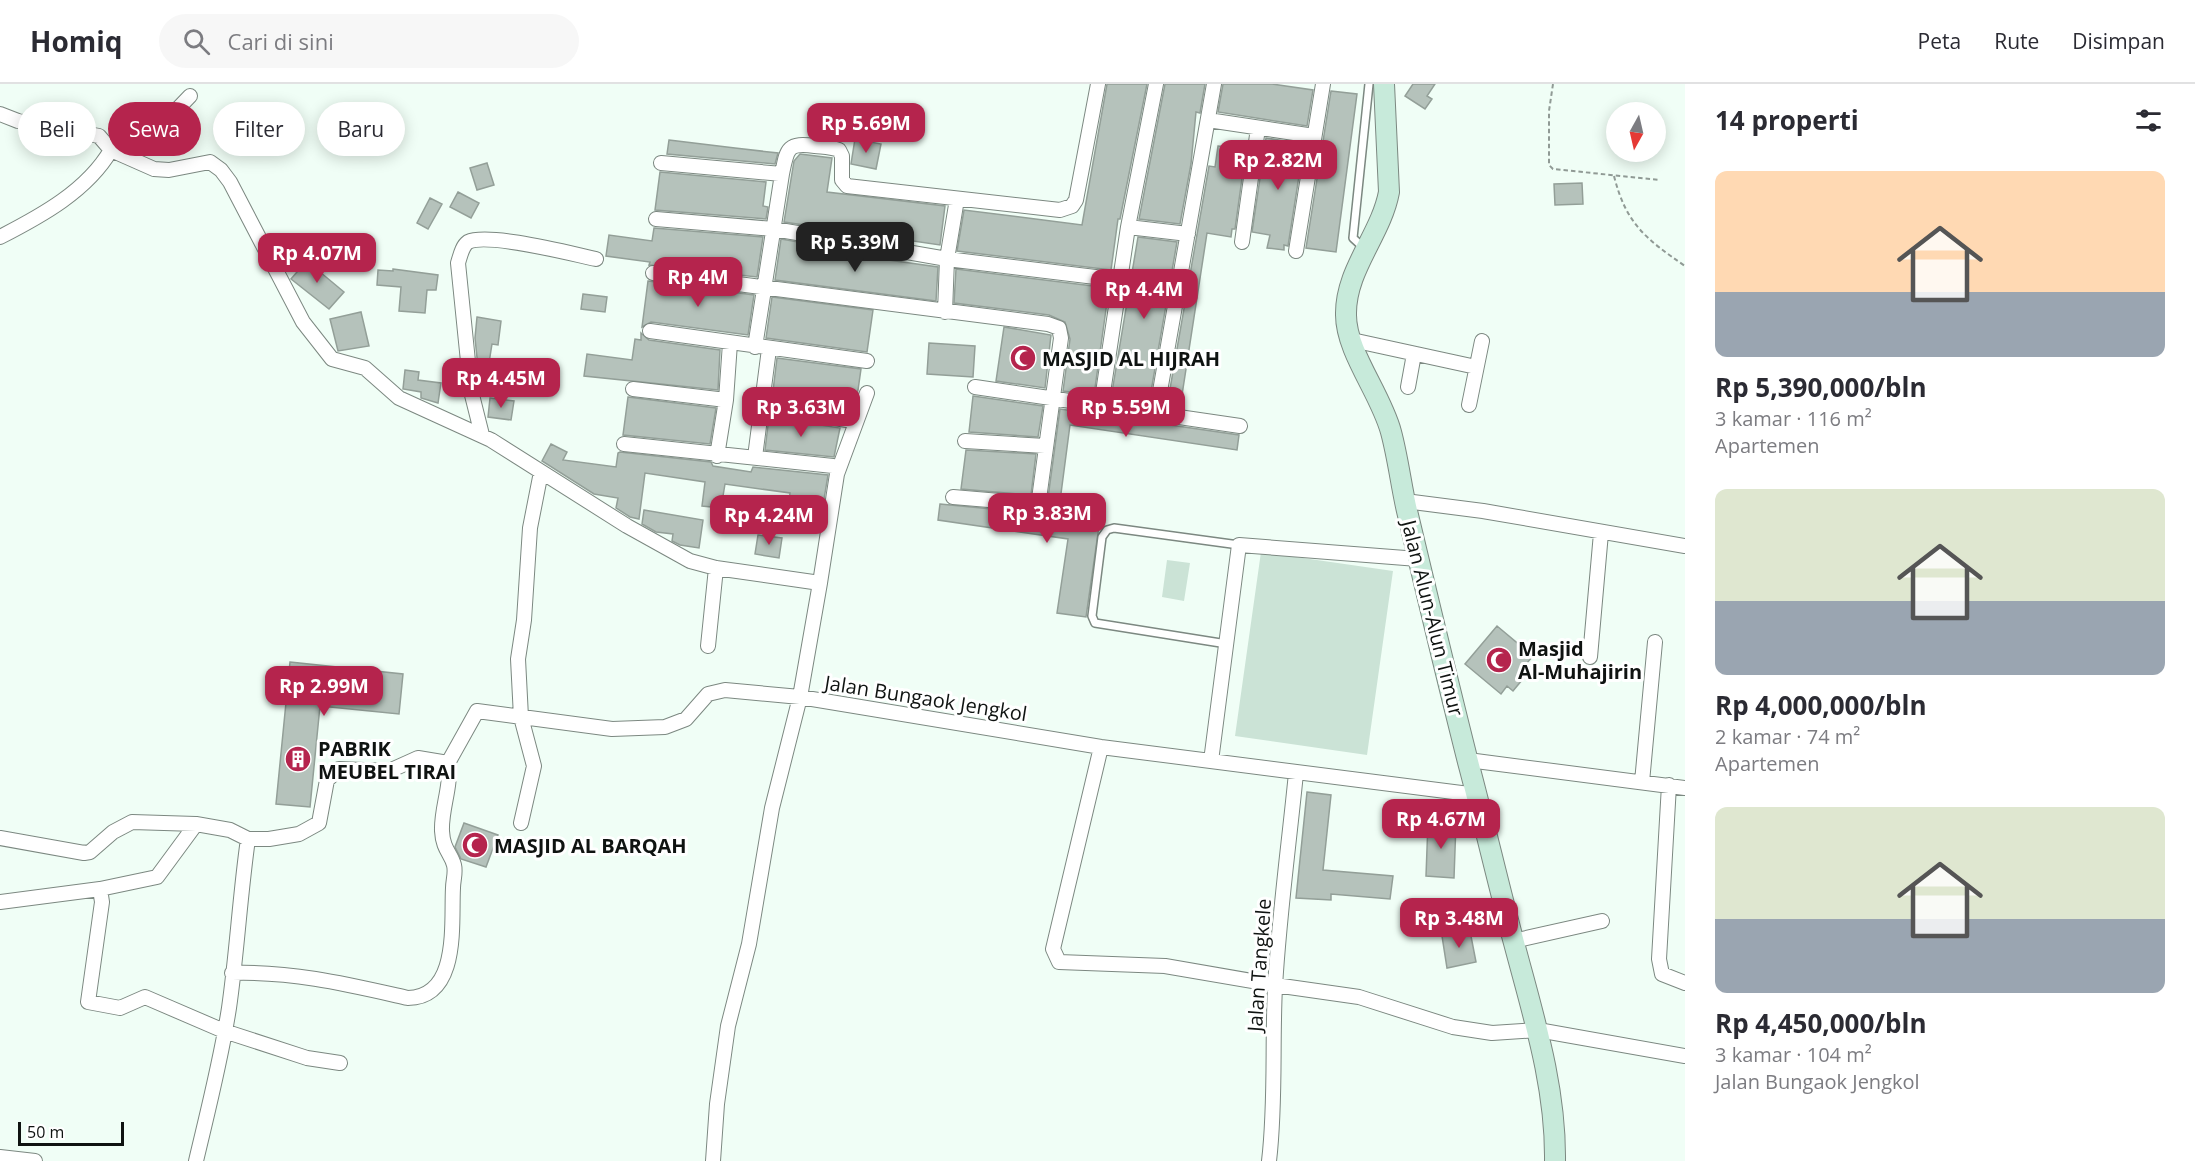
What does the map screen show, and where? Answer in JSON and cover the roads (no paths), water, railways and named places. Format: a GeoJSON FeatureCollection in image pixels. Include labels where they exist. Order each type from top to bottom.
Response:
{"type":"FeatureCollection","features":[{"type":"Feature","properties":{"kind":"street"},"geometry":{"type":"LineString","coordinates":[[755,457],[761,407],[766,287],[786,154],[795,145],[836,149],[842,156],[842,180],[847,186],[1054,210],[1072,206],[1078,192],[1098,84]]}},
{"type":"Feature","properties":{"kind":"street"},"geometry":{"type":"LineString","coordinates":[[1101,406],[1128,227],[1156,84]]}},
{"type":"Feature","properties":{"kind":"street"},"geometry":{"type":"LineString","coordinates":[[1156,414],[1214,84]]}},
{"type":"Feature","properties":{"kind":"street"},"geometry":{"type":"LineString","coordinates":[[1296,251],[1323,84]]}},
{"type":"Feature","properties":{"kind":"street","name":"Jalan Alun-Alun Timur"},"geometry":{"type":"LineString","coordinates":[[1377,85],[1389,192],[1386,207],[1349,286],[1346,302],[1347,329],[1358,358],[1375,388],[1392,433],[1418,559],[1513,941],[1538,1030],[1550,1093],[1555,1161]]}},
{"type":"Feature","properties":{"kind":"street"},"geometry":{"type":"LineString","coordinates":[[184,102],[190,96]]}},
{"type":"Feature","properties":{"kind":"street"},"geometry":{"type":"LineString","coordinates":[[0,114],[18,121],[99,136],[108,145]]}},
{"type":"Feature","properties":{"kind":"street"},"geometry":{"type":"LineString","coordinates":[[1208,120],[1314,136]]}},
{"type":"Feature","properties":{"kind":"street"},"geometry":{"type":"LineString","coordinates":[[1242,242],[1258,128]]}},
{"type":"Feature","properties":{"kind":"street"},"geometry":{"type":"LineString","coordinates":[[0,237],[30,222],[67,196],[101,168],[110,156]]}},
{"type":"Feature","properties":{"kind":"street"},"geometry":{"type":"LineString","coordinates":[[125,156],[154,169],[169,170],[210,162],[220,170],[230,182],[303,322],[319,346],[332,359],[365,368],[407,402],[482,435],[690,561],[716,568],[820,583]]}},
{"type":"Feature","properties":{"kind":"street"},"geometry":{"type":"LineString","coordinates":[[661,163],[782,174]]}},
{"type":"Feature","properties":{"kind":"street"},"geometry":{"type":"LineString","coordinates":[[945,312],[947,259],[957,199]]}},
{"type":"Feature","properties":{"kind":"street"},"geometry":{"type":"LineString","coordinates":[[656,219],[774,229],[947,259],[1120,280]]}},
{"type":"Feature","properties":{"kind":"street"},"geometry":{"type":"LineString","coordinates":[[1128,227],[1188,234]]}},
{"type":"Feature","properties":{"kind":"street"},"geometry":{"type":"LineString","coordinates":[[482,435],[471,391],[458,263],[464,246],[469,242],[484,240],[534,245],[596,260]]}},
{"type":"Feature","properties":{"kind":"street"},"geometry":{"type":"LineString","coordinates":[[653,273],[1048,324],[1059,328],[1061,338],[1039,499],[1035,504]]}},
{"type":"Feature","properties":{"kind":"street"},"geometry":{"type":"LineString","coordinates":[[650,331],[867,361]]}},
{"type":"Feature","properties":{"kind":"street"},"geometry":{"type":"LineString","coordinates":[[1352,340],[1476,367]]}},
{"type":"Feature","properties":{"kind":"street"},"geometry":{"type":"LineString","coordinates":[[1468,405],[1482,341]]}},
{"type":"Feature","properties":{"kind":"street"},"geometry":{"type":"LineString","coordinates":[[717,456],[726,400],[730,343]]}},
{"type":"Feature","properties":{"kind":"street"},"geometry":{"type":"LineString","coordinates":[[1408,387],[1414,354]]}},
{"type":"Feature","properties":{"kind":"street"},"geometry":{"type":"LineString","coordinates":[[975,387],[1052,396],[1101,406],[1240,426]]}},
{"type":"Feature","properties":{"kind":"street"},"geometry":{"type":"LineString","coordinates":[[633,389],[726,400]]}},
{"type":"Feature","properties":{"kind":"street","name":"Jalan Bungaok Jengkol"},"geometry":{"type":"LineString","coordinates":[[867,393],[837,474],[800,697],[1101,747],[1477,795]]}},
{"type":"Feature","properties":{"kind":"street"},"geometry":{"type":"LineString","coordinates":[[761,407],[847,420]]}},
{"type":"Feature","properties":{"kind":"street"},"geometry":{"type":"LineString","coordinates":[[965,441],[1045,446]]}},
{"type":"Feature","properties":{"kind":"street"},"geometry":{"type":"LineString","coordinates":[[624,444],[717,456],[755,457],[832,466]]}},
{"type":"Feature","properties":{"kind":"street"},"geometry":{"type":"LineString","coordinates":[[521,823],[534,765],[521,717],[518,659],[524,620],[530,528],[541,472]]}},
{"type":"Feature","properties":{"kind":"street"},"geometry":{"type":"LineString","coordinates":[[953,497],[1035,504],[1062,511]]}},
{"type":"Feature","properties":{"kind":"street"},"geometry":{"type":"LineString","coordinates":[[1405,501],[1483,511],[1685,546]]}},
{"type":"Feature","properties":{"kind":"street"},"geometry":{"type":"LineString","coordinates":[[1590,657],[1601,533]]}},
{"type":"Feature","properties":{"kind":"street"},"geometry":{"type":"LineString","coordinates":[[1211,762],[1239,545],[1418,559]]}},
{"type":"Feature","properties":{"kind":"street"},"geometry":{"type":"LineString","coordinates":[[708,646],[716,568]]}},
{"type":"Feature","properties":{"kind":"street"},"geometry":{"type":"LineString","coordinates":[[1642,782],[1655,642]]}},
{"type":"Feature","properties":{"kind":"street"},"geometry":{"type":"LineString","coordinates":[[232,973],[271,972],[336,982],[408,998],[418,998],[435,990],[442,978],[454,935],[455,868],[445,849],[442,830],[450,776],[448,763],[477,711],[612,729],[655,728],[672,726],[686,719],[701,699],[715,691],[800,697],[772,808],[749,945],[728,1026],[717,1104],[713,1161]]}},
{"type":"Feature","properties":{"kind":"street"},"geometry":{"type":"LineString","coordinates":[[1101,747],[1054,944],[1055,958],[1064,964],[1165,966],[1275,985],[1359,996],[1453,1027],[1492,1033],[1538,1030],[1685,1056]]}},
{"type":"Feature","properties":{"kind":"street"},"geometry":{"type":"LineString","coordinates":[[0,838],[84,853],[90,852],[112,832],[132,822],[196,824],[230,830],[248,839],[287,836],[315,827],[323,813],[327,780],[339,769],[389,771],[418,758],[448,763]]}},
{"type":"Feature","properties":{"kind":"street"},"geometry":{"type":"LineString","coordinates":[[1468,760],[1685,788]]}},
{"type":"Feature","properties":{"kind":"street","name":"Jalan Tangkele"},"geometry":{"type":"LineString","coordinates":[[1269,1161],[1274,1123],[1272,1059],[1275,985],[1296,773]]}},
{"type":"Feature","properties":{"kind":"street"},"geometry":{"type":"LineString","coordinates":[[1670,785],[1660,968],[1667,978],[1685,983]]}},
{"type":"Feature","properties":{"kind":"street"},"geometry":{"type":"LineString","coordinates":[[0,902],[100,889],[157,877],[196,824]]}},
{"type":"Feature","properties":{"kind":"street"},"geometry":{"type":"LineString","coordinates":[[196,1161],[224,1031],[248,839]]}},
{"type":"Feature","properties":{"kind":"street"},"geometry":{"type":"LineString","coordinates":[[100,889],[102,902],[88,1002],[120,1008],[145,997],[224,1031],[308,1058],[340,1063]]}},
{"type":"Feature","properties":{"kind":"street"},"geometry":{"type":"LineString","coordinates":[[1513,941],[1602,921]]}},
{"type":"Feature","properties":{"kind":"street"},"geometry":{"type":"LineString","coordinates":[[0,1157],[35,1161]]}},
{"type":"Feature","properties":{"kind":"lane"},"geometry":{"type":"LineString","coordinates":[[1367,251],[1353,238],[1377,85]]}},
{"type":"Feature","properties":{"kind":"lane"},"geometry":{"type":"LineString","coordinates":[[1227,644],[1095,623],[1092,616],[1102,537],[1107,530],[1114,528],[1239,545]]}},
{"type":"Feature","properties":{"kind":"place","name":"MASJID AL HIJRAH"},"geometry":{"type":"Point","coordinates":[1023,358]}},
{"type":"Feature","properties":{"kind":"place","name":"Masjid Al-Muhajirin"},"geometry":{"type":"Point","coordinates":[1499,660]}},
{"type":"Feature","properties":{"kind":"place","name":"PABRIK MEUBEL TIRAI"},"geometry":{"type":"Point","coordinates":[298,759]}},
{"type":"Feature","properties":{"kind":"place","name":"MASJID AL BARQAH"},"geometry":{"type":"Point","coordinates":[475,845]}}]}
